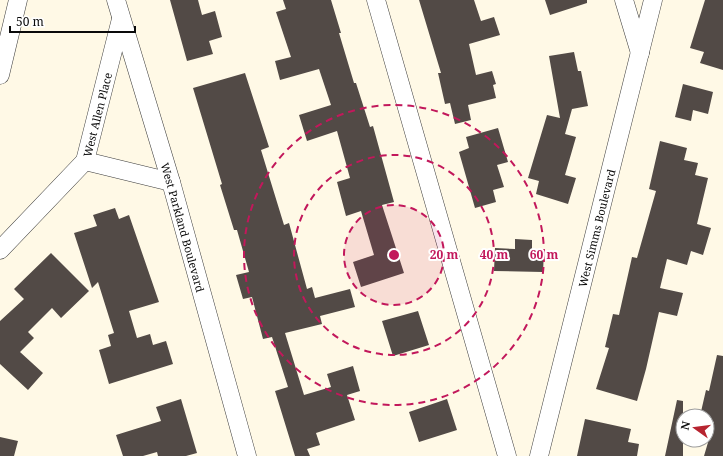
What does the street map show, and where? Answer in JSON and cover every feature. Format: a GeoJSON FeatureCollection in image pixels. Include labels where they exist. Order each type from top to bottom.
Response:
{"type":"FeatureCollection","features":[{"type":"Feature","properties":{"kind":"street"},"geometry":{"type":"LineString","coordinates":[[0,75],[5,34],[18,0]]}},
{"type":"Feature","properties":{"kind":"street","name":"West Parkland Boulevard"},"geometry":{"type":"LineString","coordinates":[[116,0],[171,182],[247,456]]}},
{"type":"Feature","properties":{"kind":"street"},"geometry":{"type":"LineString","coordinates":[[376,0],[507,456]]}},
{"type":"Feature","properties":{"kind":"street"},"geometry":{"type":"LineString","coordinates":[[624,0],[640,53]]}},
{"type":"Feature","properties":{"kind":"street","name":"West Simms Boulevard"},"geometry":{"type":"LineString","coordinates":[[539,456],[653,0]]}},
{"type":"Feature","properties":{"kind":"street","name":"West Allen Place"},"geometry":{"type":"LineString","coordinates":[[0,250],[85,161],[121,18]]}},
{"type":"Feature","properties":{"kind":"street"},"geometry":{"type":"LineString","coordinates":[[85,161],[171,182]]}},
{"type":"Feature","properties":{"kind":"building"},"geometry":{"type":"Polygon","coordinates":[[[170,0],[198,0],[202,15],[215,11],[222,37],[209,41],[213,54],[187,61],[170,0]]]}},
{"type":"Feature","properties":{"kind":"building"},"geometry":{"type":"Polygon","coordinates":[[[283,0],[331,0],[354,83],[356,83],[370,127],[373,126],[394,202],[382,205],[404,273],[361,287],[353,262],[374,255],[361,211],[346,216],[337,182],[350,178],[337,131],[307,141],[299,115],[331,105],[319,69],[280,80],[275,61],[291,57],[276,12],[286,9],[283,0]]]}},
{"type":"Feature","properties":{"kind":"building"},"geometry":{"type":"Polygon","coordinates":[[[419,0],[474,0],[481,21],[494,17],[500,35],[469,44],[476,75],[492,71],[496,84],[493,85],[496,98],[468,105],[471,120],[455,124],[450,103],[445,104],[438,73],[441,73],[419,0]]]}},
{"type":"Feature","properties":{"kind":"building"},"geometry":{"type":"Polygon","coordinates":[[[545,0],[587,0],[587,3],[550,15],[545,0]]]}},
{"type":"Feature","properties":{"kind":"building"},"geometry":{"type":"Polygon","coordinates":[[[705,0],[723,0],[723,70],[700,63],[704,52],[690,48],[705,0]]]}},
{"type":"Feature","properties":{"kind":"building"},"geometry":{"type":"Polygon","coordinates":[[[574,52],[578,71],[581,71],[588,106],[572,109],[565,134],[576,137],[565,175],[576,178],[568,204],[536,194],[539,181],[528,178],[547,115],[560,118],[549,56],[574,52]]]}},
{"type":"Feature","properties":{"kind":"building"},"geometry":{"type":"Polygon","coordinates":[[[245,73],[269,147],[261,150],[284,225],[289,223],[307,289],[312,287],[315,298],[350,289],[355,307],[320,316],[322,324],[285,333],[304,395],[331,387],[327,374],[353,366],[360,391],[347,395],[355,420],[316,433],[320,445],[307,449],[310,456],[295,456],[275,391],[288,387],[272,337],[263,339],[252,297],[243,299],[236,275],[249,272],[237,230],[234,230],[220,185],[222,184],[193,88],[245,73]]]}},
{"type":"Feature","properties":{"kind":"building"},"geometry":{"type":"Polygon","coordinates":[[[683,84],[713,92],[708,114],[693,110],[691,121],[675,117],[683,84]]]}},
{"type":"Feature","properties":{"kind":"building"},"geometry":{"type":"Polygon","coordinates":[[[498,128],[508,162],[497,165],[504,187],[493,190],[496,202],[475,208],[459,152],[469,148],[466,137],[498,128]]]}},
{"type":"Feature","properties":{"kind":"building"},"geometry":{"type":"Polygon","coordinates":[[[660,141],[687,148],[684,160],[698,163],[695,175],[708,178],[697,224],[711,228],[703,255],[691,251],[687,265],[667,259],[660,288],[683,293],[677,316],[659,312],[637,401],[596,389],[609,348],[605,347],[613,314],[619,315],[632,257],[637,258],[656,191],[649,189],[660,141]]]}},
{"type":"Feature","properties":{"kind":"building"},"geometry":{"type":"Polygon","coordinates":[[[115,208],[119,219],[129,215],[159,302],[129,311],[137,338],[150,334],[153,345],[166,341],[173,364],[109,384],[99,350],[111,346],[108,335],[114,333],[98,282],[92,288],[74,233],[97,226],[93,215],[115,208]]]}},
{"type":"Feature","properties":{"kind":"building"},"geometry":{"type":"Polygon","coordinates":[[[515,239],[532,240],[532,250],[544,251],[543,272],[494,271],[495,248],[515,249],[515,239]]]}},
{"type":"Feature","properties":{"kind":"building"},"geometry":{"type":"Polygon","coordinates":[[[51,253],[89,291],[61,318],[52,308],[28,332],[34,338],[20,352],[43,373],[28,390],[0,364],[0,321],[24,299],[14,289],[51,253]]]}},
{"type":"Feature","properties":{"kind":"building"},"geometry":{"type":"Polygon","coordinates":[[[418,311],[429,345],[393,356],[382,321],[418,311]]]}},
{"type":"Feature","properties":{"kind":"building"},"geometry":{"type":"Polygon","coordinates":[[[717,355],[723,356],[723,456],[704,456],[706,448],[715,448],[715,408],[702,408],[706,390],[709,391],[717,355]]]}},
{"type":"Feature","properties":{"kind":"building"},"geometry":{"type":"Polygon","coordinates":[[[181,399],[197,453],[186,456],[158,456],[157,452],[143,456],[123,456],[116,435],[161,421],[156,407],[181,399]]]}},
{"type":"Feature","properties":{"kind":"building"},"geometry":{"type":"Polygon","coordinates":[[[447,399],[457,430],[419,442],[409,412],[447,399]]]}},
{"type":"Feature","properties":{"kind":"building"},"geometry":{"type":"Polygon","coordinates":[[[677,400],[683,401],[683,408],[675,408],[677,400]]]}},
{"type":"Feature","properties":{"kind":"building"},"geometry":{"type":"Polygon","coordinates":[[[675,409],[675,448],[683,448],[683,456],[665,456],[675,409]]]}},
{"type":"Feature","properties":{"kind":"building"},"geometry":{"type":"Polygon","coordinates":[[[585,419],[631,429],[628,442],[639,444],[637,456],[577,456],[585,419]]]}},
{"type":"Feature","properties":{"kind":"building"},"geometry":{"type":"Polygon","coordinates":[[[0,437],[18,441],[14,456],[0,456],[0,437]]]}}]}
